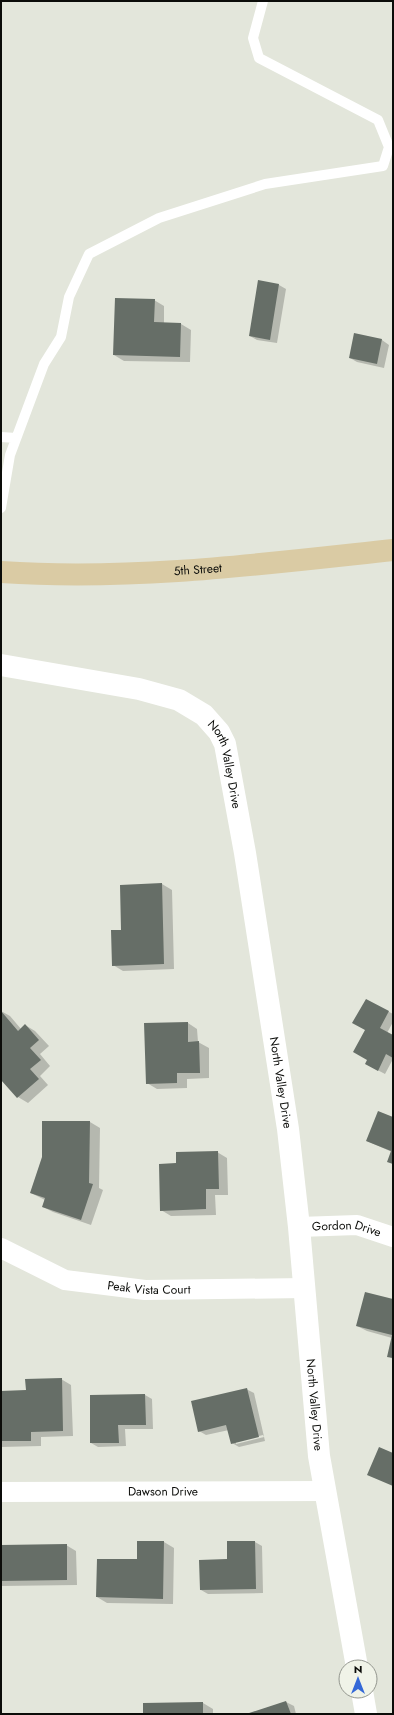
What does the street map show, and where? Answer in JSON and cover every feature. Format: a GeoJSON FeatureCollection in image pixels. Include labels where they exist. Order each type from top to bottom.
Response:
{"type":"FeatureCollection","features":[{"type":"Feature","properties":{"kind":"main road","name":"5th Street"},"geometry":{"type":"LineString","coordinates":[[1,572],[42,575],[118,575],[285,562],[393,550]]}},
{"type":"Feature","properties":{"kind":"street","name":"North Valley Drive"},"geometry":{"type":"LineString","coordinates":[[1,665],[160,694],[179,700],[204,715],[219,732],[228,755],[288,1129],[304,1288],[312,1390],[324,1491],[356,1659]]}},
{"type":"Feature","properties":{"kind":"street","name":"Gordon Drive"},"geometry":{"type":"LineString","coordinates":[[298,1227],[357,1225],[393,1237]]}},
{"type":"Feature","properties":{"kind":"street","name":"Peak Vista Court"},"geometry":{"type":"LineString","coordinates":[[1,1248],[66,1280],[144,1290],[304,1288]]}},
{"type":"Feature","properties":{"kind":"street","name":"Dawson Drive"},"geometry":{"type":"LineString","coordinates":[[1,1492],[324,1491]]}},
{"type":"Feature","properties":{"kind":"street"},"geometry":{"type":"LineString","coordinates":[[363,1699],[366,1714]]}},
{"type":"Feature","properties":{"kind":"lane"},"geometry":{"type":"LineString","coordinates":[[1,508],[10,455],[44,364],[61,337],[69,297],[89,254],[159,218],[265,184],[382,166],[389,147],[378,120],[259,58],[253,38],[263,1]]}},
{"type":"Feature","properties":{"kind":"lane"},"geometry":{"type":"LineString","coordinates":[[1,437],[16,438]]}},
{"type":"Feature","properties":{"kind":"building"},"geometry":{"type":"Polygon","coordinates":[[[258,280],[279,284],[270,340],[249,336],[258,280]]]}},
{"type":"Feature","properties":{"kind":"building"},"geometry":{"type":"Polygon","coordinates":[[[115,298],[155,299],[154,322],[181,323],[180,357],[113,355],[115,298]]]}},
{"type":"Feature","properties":{"kind":"building"},"geometry":{"type":"Polygon","coordinates":[[[354,333],[382,339],[377,364],[349,358],[354,333]]]}},
{"type":"Feature","properties":{"kind":"building"},"geometry":{"type":"Polygon","coordinates":[[[162,883],[164,964],[112,966],[111,930],[121,930],[120,885],[162,883]]]}},
{"type":"Feature","properties":{"kind":"building"},"geometry":{"type":"Polygon","coordinates":[[[366,999],[389,1011],[380,1028],[393,1035],[393,1058],[386,1054],[378,1071],[365,1064],[367,1060],[353,1052],[365,1030],[352,1023],[366,999]]]}},
{"type":"Feature","properties":{"kind":"building"},"geometry":{"type":"Polygon","coordinates":[[[1,1011],[18,1031],[25,1024],[39,1040],[30,1048],[41,1060],[30,1069],[39,1079],[17,1098],[1,1080],[1,1011]]]}},
{"type":"Feature","properties":{"kind":"building"},"geometry":{"type":"Polygon","coordinates":[[[188,1022],[188,1042],[199,1041],[200,1073],[177,1073],[177,1083],[146,1084],[144,1023],[188,1022]]]}},
{"type":"Feature","properties":{"kind":"building"},"geometry":{"type":"Polygon","coordinates":[[[378,1111],[393,1117],[393,1164],[387,1162],[391,1151],[366,1141],[378,1111]]]}},
{"type":"Feature","properties":{"kind":"building"},"geometry":{"type":"Polygon","coordinates":[[[42,1121],[90,1121],[89,1183],[93,1184],[81,1220],[42,1207],[45,1198],[30,1193],[42,1157],[42,1121]]]}},
{"type":"Feature","properties":{"kind":"building"},"geometry":{"type":"Polygon","coordinates":[[[218,1151],[219,1189],[206,1189],[206,1209],[160,1211],[159,1164],[176,1163],[176,1152],[218,1151]]]}},
{"type":"Feature","properties":{"kind":"building"},"geometry":{"type":"Polygon","coordinates":[[[365,1292],[393,1299],[393,1358],[387,1357],[392,1335],[356,1326],[365,1292]]]}},
{"type":"Feature","properties":{"kind":"building"},"geometry":{"type":"Polygon","coordinates":[[[62,1378],[63,1431],[31,1432],[31,1441],[1,1441],[1,1391],[26,1390],[25,1379],[62,1378]]]}},
{"type":"Feature","properties":{"kind":"building"},"geometry":{"type":"Polygon","coordinates":[[[247,1388],[259,1437],[231,1444],[226,1425],[198,1432],[191,1401],[247,1388]]]}},
{"type":"Feature","properties":{"kind":"building"},"geometry":{"type":"Polygon","coordinates":[[[145,1394],[146,1425],[118,1425],[119,1443],[90,1443],[90,1395],[145,1394]]]}},
{"type":"Feature","properties":{"kind":"building"},"geometry":{"type":"Polygon","coordinates":[[[379,1447],[393,1453],[393,1486],[367,1475],[379,1447]]]}},
{"type":"Feature","properties":{"kind":"building"},"geometry":{"type":"Polygon","coordinates":[[[137,1541],[164,1541],[163,1599],[96,1597],[97,1559],[137,1559],[137,1541]]]}},
{"type":"Feature","properties":{"kind":"building"},"geometry":{"type":"Polygon","coordinates":[[[227,1541],[255,1541],[256,1589],[200,1590],[199,1560],[227,1559],[227,1541]]]}},
{"type":"Feature","properties":{"kind":"building"},"geometry":{"type":"Polygon","coordinates":[[[67,1544],[67,1580],[1,1581],[1,1545],[67,1544]]]}},
{"type":"Feature","properties":{"kind":"building"},"geometry":{"type":"Polygon","coordinates":[[[286,1701],[291,1714],[246,1714],[286,1701]]]}},
{"type":"Feature","properties":{"kind":"building"},"geometry":{"type":"Polygon","coordinates":[[[203,1702],[203,1714],[143,1714],[143,1703],[203,1702]]]}}]}
